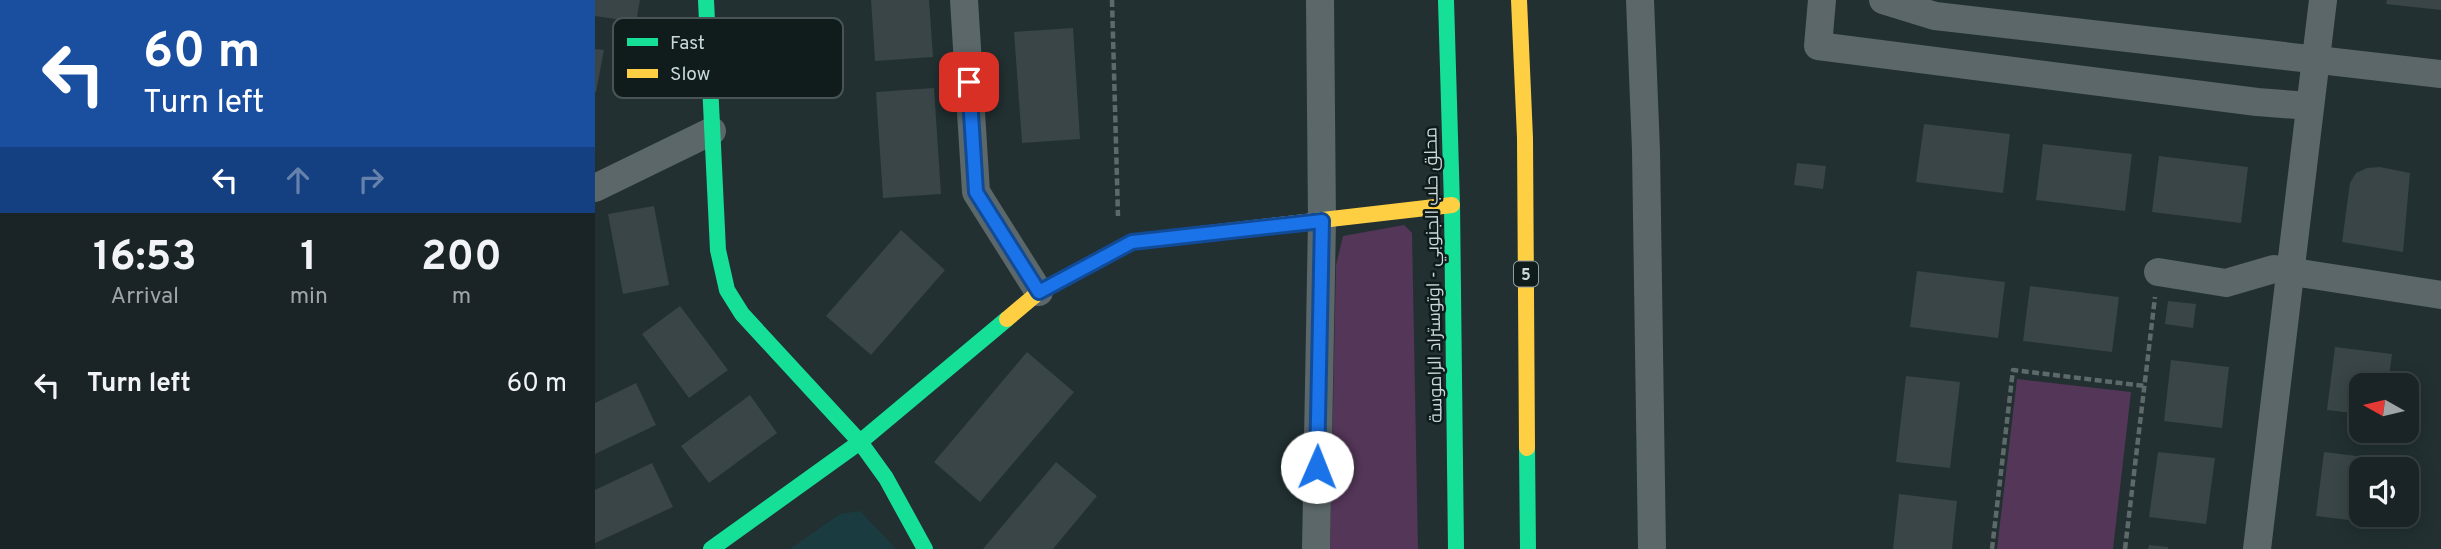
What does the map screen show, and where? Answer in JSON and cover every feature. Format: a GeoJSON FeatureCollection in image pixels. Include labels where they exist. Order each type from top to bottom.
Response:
{"type":"FeatureCollection","features":[{"type":"Feature","properties":{"kind":"main road"},"geometry":{"type":"LineString","coordinates":[[706,0],[707,18]]}},
{"type":"Feature","properties":{"kind":"main road","name":"محلق حلب الجنوبي - اوتوستراد الراموسة"},"geometry":{"type":"LineString","coordinates":[[1446,0],[1452,205],[1456,549]]}},
{"type":"Feature","properties":{"kind":"main road","name":"5"},"geometry":{"type":"LineString","coordinates":[[1520,0],[1525,138],[1528,549]]}},
{"type":"Feature","properties":{"kind":"main road"},"geometry":{"type":"LineString","coordinates":[[710,98],[718,250],[727,290],[742,314],[860,442],[886,478],[925,549]]}},
{"type":"Feature","properties":{"kind":"main road"},"geometry":{"type":"LineString","coordinates":[[711,549],[860,442],[1039,292],[1132,242],[1452,205]]}},
{"type":"Feature","properties":{"kind":"street"},"geometry":{"type":"LineString","coordinates":[[964,0],[976,192],[1039,292]]}},
{"type":"Feature","properties":{"kind":"street"},"geometry":{"type":"LineString","coordinates":[[1316,549],[1322,221],[1320,0]]}},
{"type":"Feature","properties":{"kind":"street"},"geometry":{"type":"LineString","coordinates":[[1640,0],[1646,150],[1652,549]]}},
{"type":"Feature","properties":{"kind":"street"},"geometry":{"type":"LineString","coordinates":[[1822,0],[1818,46],[2257,102],[2310,106]]}},
{"type":"Feature","properties":{"kind":"street"},"geometry":{"type":"LineString","coordinates":[[1883,0],[1935,16],[2441,74]]}},
{"type":"Feature","properties":{"kind":"street"},"geometry":{"type":"LineString","coordinates":[[2257,549],[2323,0]]}},
{"type":"Feature","properties":{"kind":"street"},"geometry":{"type":"LineString","coordinates":[[595,188],[712,131]]}},
{"type":"Feature","properties":{"kind":"street"},"geometry":{"type":"LineString","coordinates":[[2158,272],[2226,283],[2274,269],[2441,295]]}},
{"type":"Feature","properties":{"kind":"path"},"geometry":{"type":"LineString","coordinates":[[1112,0],[1118,249]]}},
{"type":"Feature","properties":{"kind":"path"},"geometry":{"type":"LineString","coordinates":[[2125,549],[2158,272]]}},
{"type":"Feature","properties":{"kind":"path"},"geometry":{"type":"LineString","coordinates":[[1992,549],[2013,370],[2145,386]]}},
{"type":"Feature","properties":{"kind":"shaded area"},"geometry":{"type":"Polygon","coordinates":[[[1404,225],[1412,233],[1418,549],[1330,549],[1336,265],[1343,236],[1404,225]]]}},
{"type":"Feature","properties":{"kind":"shaded area"},"geometry":{"type":"Polygon","coordinates":[[[2017,379],[2131,392],[2113,549],[1997,549],[2017,379]]]}},
{"type":"Feature","properties":{"kind":"shaded area"},"geometry":{"type":"Polygon","coordinates":[[[860,511],[896,549],[790,549],[840,514],[860,511]]]}},
{"type":"Feature","properties":{"kind":"building"},"geometry":{"type":"Polygon","coordinates":[[[595,0],[640,0],[637,18],[595,16],[595,0]]]}},
{"type":"Feature","properties":{"kind":"building"},"geometry":{"type":"Polygon","coordinates":[[[871,0],[929,0],[933,57],[875,61],[871,0]]]}},
{"type":"Feature","properties":{"kind":"building"},"geometry":{"type":"Polygon","coordinates":[[[2387,0],[2441,0],[2441,10],[2386,4],[2387,0]]]}},
{"type":"Feature","properties":{"kind":"building"},"geometry":{"type":"Polygon","coordinates":[[[1073,28],[1080,139],[1022,143],[1014,32],[1073,28]]]}},
{"type":"Feature","properties":{"kind":"building"},"geometry":{"type":"Polygon","coordinates":[[[595,49],[604,50],[596,92],[595,92],[595,49]]]}},
{"type":"Feature","properties":{"kind":"building"},"geometry":{"type":"Polygon","coordinates":[[[934,88],[941,194],[883,198],[876,92],[934,88]]]}},
{"type":"Feature","properties":{"kind":"building"},"geometry":{"type":"Polygon","coordinates":[[[1924,124],[2010,134],[2003,193],[1916,182],[1924,124]]]}},
{"type":"Feature","properties":{"kind":"building"},"geometry":{"type":"Polygon","coordinates":[[[2043,144],[2132,154],[2125,211],[2036,200],[2043,144]]]}},
{"type":"Feature","properties":{"kind":"building"},"geometry":{"type":"Polygon","coordinates":[[[2159,156],[2248,167],[2241,223],[2152,212],[2159,156]]]}},
{"type":"Feature","properties":{"kind":"building"},"geometry":{"type":"Polygon","coordinates":[[[1797,163],[1826,166],[1823,189],[1794,185],[1797,163]]]}},
{"type":"Feature","properties":{"kind":"building"},"geometry":{"type":"Polygon","coordinates":[[[2380,167],[2410,173],[2403,252],[2342,242],[2350,183],[2356,173],[2367,168],[2380,167]]]}},
{"type":"Feature","properties":{"kind":"building"},"geometry":{"type":"Polygon","coordinates":[[[654,206],[669,285],[623,294],[608,214],[654,206]]]}},
{"type":"Feature","properties":{"kind":"building"},"geometry":{"type":"Polygon","coordinates":[[[901,230],[945,270],[871,355],[826,316],[901,230]]]}},
{"type":"Feature","properties":{"kind":"building"},"geometry":{"type":"Polygon","coordinates":[[[1917,271],[2005,282],[1998,338],[1910,327],[1917,271]]]}},
{"type":"Feature","properties":{"kind":"building"},"geometry":{"type":"Polygon","coordinates":[[[2030,286],[2119,297],[2112,352],[2023,341],[2030,286]]]}},
{"type":"Feature","properties":{"kind":"building"},"geometry":{"type":"Polygon","coordinates":[[[2168,301],[2196,304],[2193,328],[2165,324],[2168,301]]]}},
{"type":"Feature","properties":{"kind":"building"},"geometry":{"type":"Polygon","coordinates":[[[680,306],[728,370],[689,398],[642,334],[680,306]]]}},
{"type":"Feature","properties":{"kind":"building"},"geometry":{"type":"Polygon","coordinates":[[[2335,347],[2392,354],[2390,373],[2349,373],[2349,413],[2327,410],[2335,347]]]}},
{"type":"Feature","properties":{"kind":"building"},"geometry":{"type":"Polygon","coordinates":[[[1027,352],[1074,392],[980,502],[934,462],[1027,352]]]}},
{"type":"Feature","properties":{"kind":"building"},"geometry":{"type":"Polygon","coordinates":[[[2171,360],[2229,367],[2222,428],[2164,421],[2171,360]]]}},
{"type":"Feature","properties":{"kind":"building"},"geometry":{"type":"Polygon","coordinates":[[[1906,376],[1960,382],[1950,468],[1896,462],[1906,376]]]}},
{"type":"Feature","properties":{"kind":"building"},"geometry":{"type":"Polygon","coordinates":[[[636,383],[656,425],[595,454],[595,403],[636,383]]]}},
{"type":"Feature","properties":{"kind":"building"},"geometry":{"type":"Polygon","coordinates":[[[750,395],[777,433],[709,483],[681,446],[750,395]]]}},
{"type":"Feature","properties":{"kind":"building"},"geometry":{"type":"Polygon","coordinates":[[[2158,452],[2215,458],[2206,524],[2149,517],[2158,452]]]}},
{"type":"Feature","properties":{"kind":"building"},"geometry":{"type":"Polygon","coordinates":[[[2324,452],[2365,457],[2349,457],[2349,520],[2316,516],[2324,452]]]}},
{"type":"Feature","properties":{"kind":"building"},"geometry":{"type":"Polygon","coordinates":[[[1056,462],[1097,496],[1053,549],[983,549],[1056,462]]]}},
{"type":"Feature","properties":{"kind":"building"},"geometry":{"type":"Polygon","coordinates":[[[652,463],[673,507],[595,543],[595,490],[652,463]]]}},
{"type":"Feature","properties":{"kind":"building"},"geometry":{"type":"Polygon","coordinates":[[[1899,494],[1957,501],[1952,549],[1893,549],[1899,494]]]}},
{"type":"Feature","properties":{"kind":"building"},"geometry":{"type":"Polygon","coordinates":[[[2149,545],[2168,547],[2168,549],[2148,549],[2149,545]]]}},
{"type":"Feature","properties":{"kind":"traffic: fast"},"geometry":{"type":"LineString","coordinates":[[706,0],[707,18]]}},
{"type":"Feature","properties":{"kind":"traffic: fast"},"geometry":{"type":"LineString","coordinates":[[1446,0],[1452,205],[1456,549]]}},
{"type":"Feature","properties":{"kind":"traffic: fast"},"geometry":{"type":"LineString","coordinates":[[711,98],[718,250],[727,290],[742,314],[860,442],[886,478],[925,549]]}},
{"type":"Feature","properties":{"kind":"traffic: fast"},"geometry":{"type":"LineString","coordinates":[[711,549],[860,442],[1007,319]]}},
{"type":"Feature","properties":{"kind":"traffic: fast"},"geometry":{"type":"LineString","coordinates":[[1527,448],[1528,549]]}},
{"type":"Feature","properties":{"kind":"traffic: slow"},"geometry":{"type":"LineString","coordinates":[[1519,0],[1525,138],[1527,448]]}},
{"type":"Feature","properties":{"kind":"traffic: slow"},"geometry":{"type":"LineString","coordinates":[[1007,319],[1039,292],[1132,242],[1452,205]]}},
{"type":"Feature","properties":{"kind":"route"},"geometry":{"type":"LineString","coordinates":[[969,82],[976,192],[1039,292],[1132,242],[1322,221],[1317,467]]}}]}
